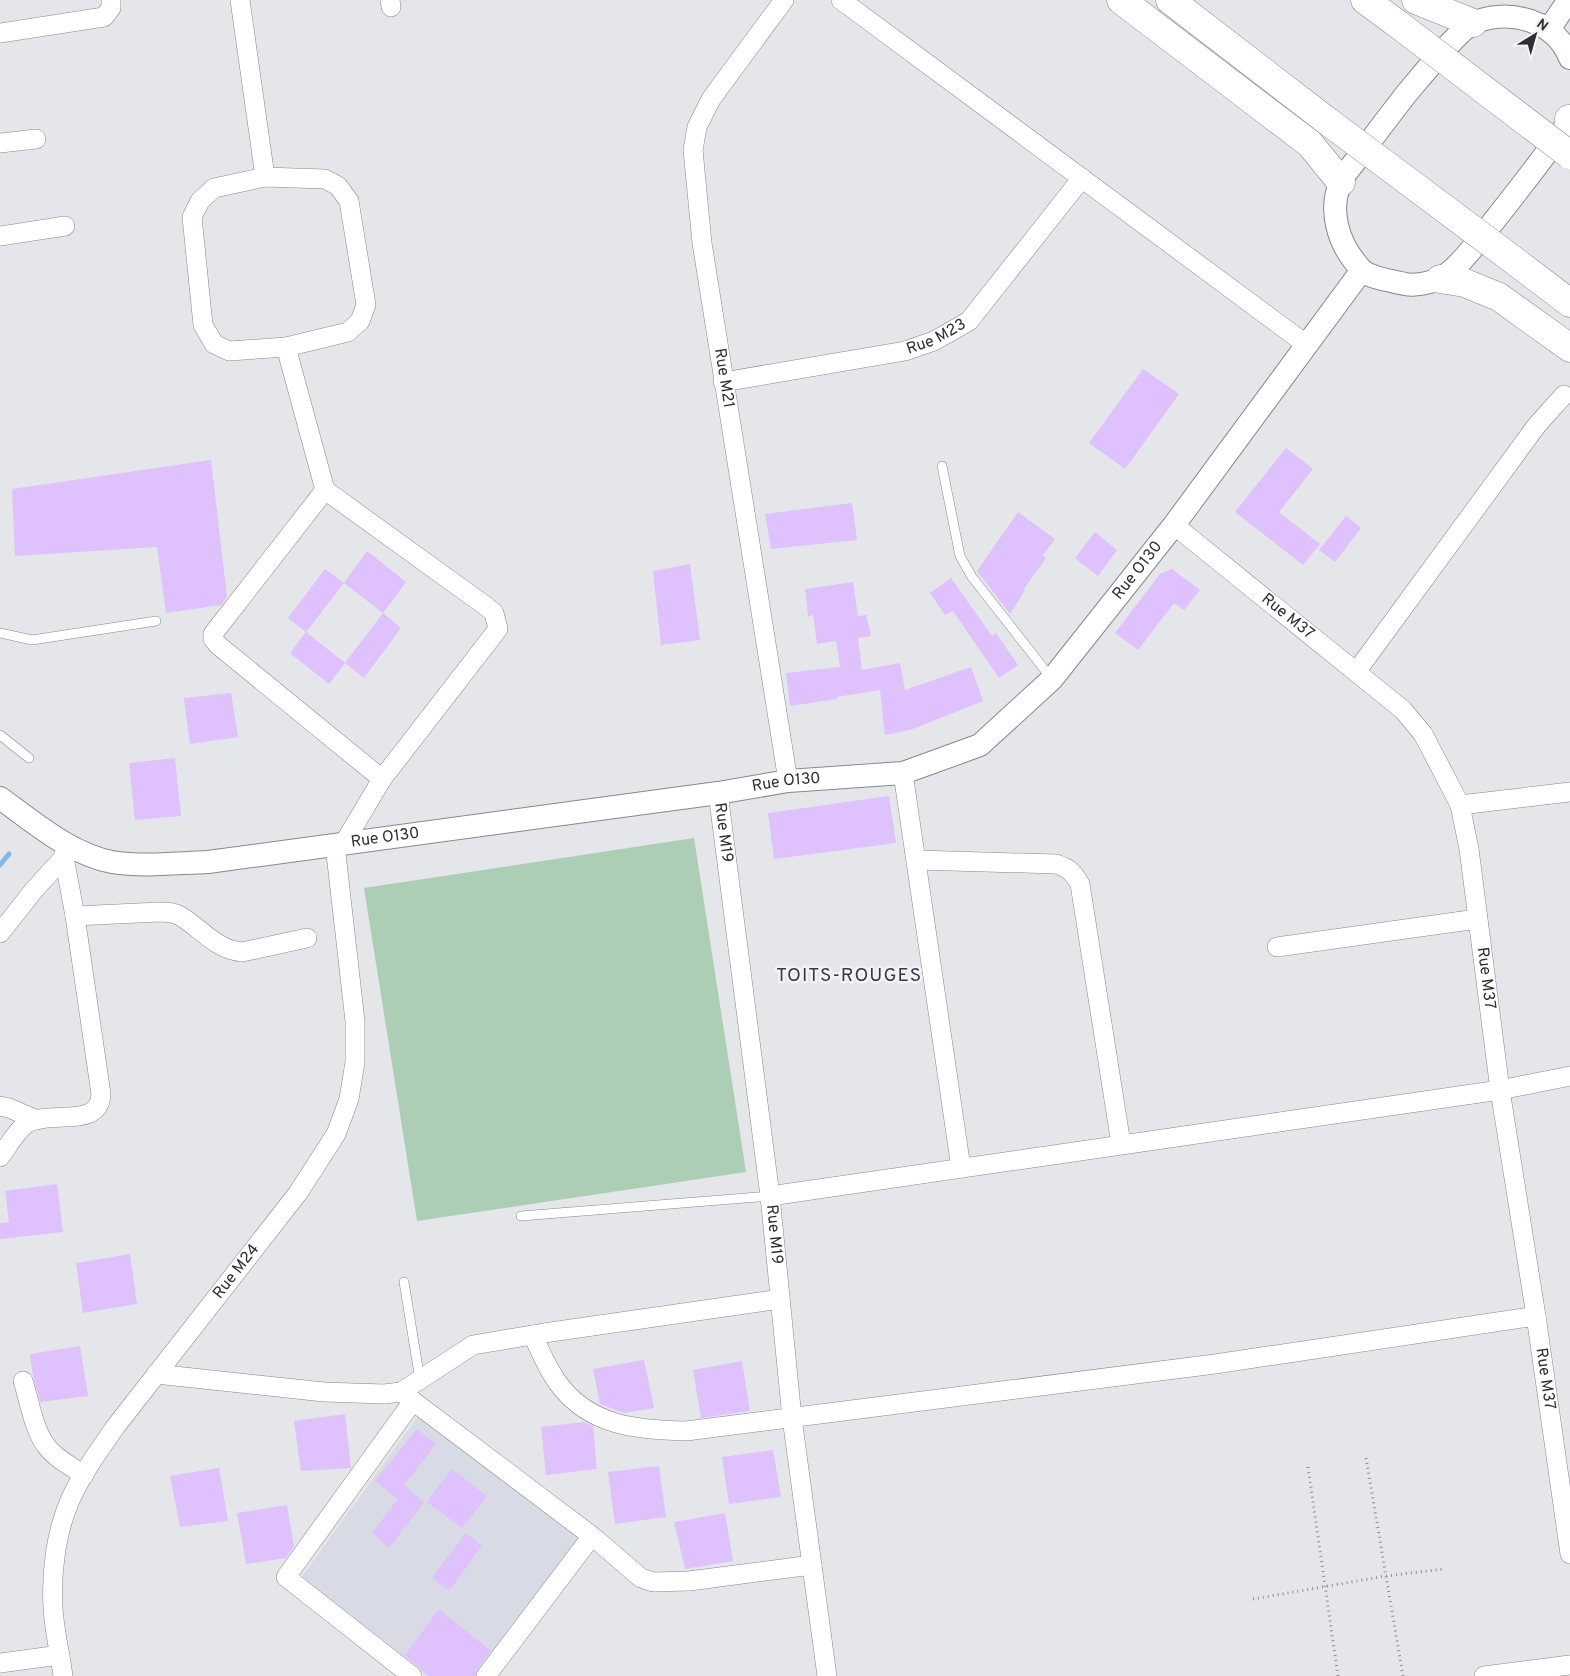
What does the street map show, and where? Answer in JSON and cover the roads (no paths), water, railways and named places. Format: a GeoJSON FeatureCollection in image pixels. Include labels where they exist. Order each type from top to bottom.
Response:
{"type":"FeatureCollection","features":[{"type":"Feature","properties":{"kind":"highway"},"geometry":{"type":"LineString","coordinates":[[1121,0],[1310,144],[1341,182]]}},
{"type":"Feature","properties":{"kind":"highway"},"geometry":{"type":"LineString","coordinates":[[1170,0],[1570,303]]}},
{"type":"Feature","properties":{"kind":"highway"},"geometry":{"type":"LineString","coordinates":[[1365,0],[1570,155]]}},
{"type":"Feature","properties":{"kind":"highway"},"geometry":{"type":"LineString","coordinates":[[1416,0],[1444,6],[1473,23]]}},
{"type":"Feature","properties":{"kind":"highway"},"geometry":{"type":"LineString","coordinates":[[1440,279],[1465,283],[1499,297],[1570,348]]}},
{"type":"Feature","properties":{"kind":"street"},"geometry":{"type":"LineString","coordinates":[[0,32],[104,17],[111,8],[111,0]]}},
{"type":"Feature","properties":{"kind":"street"},"geometry":{"type":"LineString","coordinates":[[240,0],[265,177]]}},
{"type":"Feature","properties":{"kind":"street","name":"Rue M21"},"geometry":{"type":"LineString","coordinates":[[784,0],[711,99],[696,127],[693,150],[702,243],[788,781]]}},
{"type":"Feature","properties":{"kind":"street"},"geometry":{"type":"LineString","coordinates":[[841,0],[1307,345]]}},
{"type":"Feature","properties":{"kind":"street"},"geometry":{"type":"LineString","coordinates":[[1549,29],[1569,0]]}},
{"type":"Feature","properties":{"kind":"street"},"geometry":{"type":"LineString","coordinates":[[1570,58],[1566,49],[1549,29],[1532,20],[1513,17],[1488,19],[1473,23],[1453,40],[1418,79],[1341,182],[1336,196],[1337,227],[1348,253],[1362,270],[1385,280],[1410,285],[1440,279],[1463,260],[1536,168],[1570,118]]}},
{"type":"Feature","properties":{"kind":"street"},"geometry":{"type":"LineString","coordinates":[[0,144],[36,139]]}},
{"type":"Feature","properties":{"kind":"street"},"geometry":{"type":"LineString","coordinates":[[265,177],[325,179],[338,186],[349,201],[366,305],[360,321],[348,332],[286,347],[229,351],[214,344],[203,324],[192,217],[200,201],[214,188],[265,177]]}},
{"type":"Feature","properties":{"kind":"street","name":"Rue M23"},"geometry":{"type":"LineString","coordinates":[[723,382],[905,351],[934,342],[969,321],[1082,178]]}},
{"type":"Feature","properties":{"kind":"street"},"geometry":{"type":"LineString","coordinates":[[0,236],[65,226]]}},
{"type":"Feature","properties":{"kind":"street","name":"Rue O130"},"geometry":{"type":"LineString","coordinates":[[0,798],[64,850],[111,862],[134,864],[208,862],[718,793],[788,781],[903,773],[980,745],[1052,679],[1174,525],[1362,270]]}},
{"type":"Feature","properties":{"kind":"street"},"geometry":{"type":"LineString","coordinates":[[286,347],[325,490],[487,606],[494,613],[498,629],[382,779],[339,844]]}},
{"type":"Feature","properties":{"kind":"street"},"geometry":{"type":"LineString","coordinates":[[1356,672],[1537,425],[1564,395]]}},
{"type":"Feature","properties":{"kind":"street"},"geometry":{"type":"LineString","coordinates":[[325,490],[213,634],[213,639],[382,779]]}},
{"type":"Feature","properties":{"kind":"street","name":"Rue M37"},"geometry":{"type":"LineString","coordinates":[[1174,525],[1403,710],[1422,734],[1460,805],[1469,849],[1500,1090],[1536,1316],[1570,1554]]}},
{"type":"Feature","properties":{"kind":"street"},"geometry":{"type":"LineString","coordinates":[[903,773],[961,1168]]}},
{"type":"Feature","properties":{"kind":"street"},"geometry":{"type":"LineString","coordinates":[[1460,805],[1570,792]]}},
{"type":"Feature","properties":{"kind":"street","name":"Rue M19"},"geometry":{"type":"LineString","coordinates":[[718,793],[770,1196],[792,1418],[827,1676]]}},
{"type":"Feature","properties":{"kind":"street","name":"Rue M24"},"geometry":{"type":"LineString","coordinates":[[63,1676],[53,1608],[52,1575],[59,1535],[70,1499],[116,1426],[298,1194],[336,1134],[349,1099],[355,1062],[355,1021],[339,844]]}},
{"type":"Feature","properties":{"kind":"street"},"geometry":{"type":"LineString","coordinates":[[0,1157],[26,1124],[37,1120],[86,1115],[95,1111],[101,1104],[64,850]]}},
{"type":"Feature","properties":{"kind":"street"},"geometry":{"type":"LineString","coordinates":[[0,933],[64,850]]}},
{"type":"Feature","properties":{"kind":"street"},"geometry":{"type":"LineString","coordinates":[[916,860],[1056,864],[1068,867],[1072,871],[1080,884],[1121,1144]]}},
{"type":"Feature","properties":{"kind":"street"},"geometry":{"type":"LineString","coordinates":[[75,916],[172,912],[182,916],[232,951],[242,952],[307,938]]}},
{"type":"Feature","properties":{"kind":"street"},"geometry":{"type":"LineString","coordinates":[[1277,947],[1477,919]]}},
{"type":"Feature","properties":{"kind":"street"},"geometry":{"type":"LineString","coordinates":[[770,1196],[1500,1090],[1570,1076]]}},
{"type":"Feature","properties":{"kind":"street"},"geometry":{"type":"LineString","coordinates":[[0,1106],[37,1120]]}},
{"type":"Feature","properties":{"kind":"street"},"geometry":{"type":"LineString","coordinates":[[412,1676],[286,1577],[407,1396],[420,1381],[473,1345],[780,1299]]}},
{"type":"Feature","properties":{"kind":"street"},"geometry":{"type":"LineString","coordinates":[[533,1335],[557,1383],[574,1401],[589,1412],[602,1419],[635,1427],[686,1431],[1215,1364],[1536,1316]]}},
{"type":"Feature","properties":{"kind":"street"},"geometry":{"type":"LineString","coordinates":[[156,1374],[324,1392],[407,1396],[592,1536],[641,1578],[653,1582],[689,1581],[812,1565]]}},
{"type":"Feature","properties":{"kind":"street"},"geometry":{"type":"LineString","coordinates":[[23,1381],[39,1434],[47,1448],[60,1460],[84,1475]]}},
{"type":"Feature","properties":{"kind":"street"},"geometry":{"type":"LineString","coordinates":[[486,1676],[592,1536]]}},
{"type":"Feature","properties":{"kind":"street"},"geometry":{"type":"LineString","coordinates":[[0,1663],[60,1655]]}},
{"type":"Feature","properties":{"kind":"street"},"geometry":{"type":"LineString","coordinates":[[1484,1676],[1570,1664]]}},
{"type":"Feature","properties":{"kind":"lane"},"geometry":{"type":"LineString","coordinates":[[942,466],[960,556],[972,577],[1052,679]]}},
{"type":"Feature","properties":{"kind":"lane"},"geometry":{"type":"LineString","coordinates":[[0,632],[32,640],[156,621]]}},
{"type":"Feature","properties":{"kind":"lane"},"geometry":{"type":"LineString","coordinates":[[0,735],[29,758]]}},
{"type":"Feature","properties":{"kind":"lane"},"geometry":{"type":"LineString","coordinates":[[521,1216],[770,1196]]}},
{"type":"Feature","properties":{"kind":"lane"},"geometry":{"type":"LineString","coordinates":[[404,1282],[420,1381]]}},
{"type":"Feature","properties":{"kind":"waterway"},"geometry":{"type":"LineString","coordinates":[[0,865],[9,854]]}},
{"type":"Feature","properties":{"kind":"district","name":"TOITS-ROUGES"},"geometry":{"type":"Point","coordinates":[849,976]}}]}
